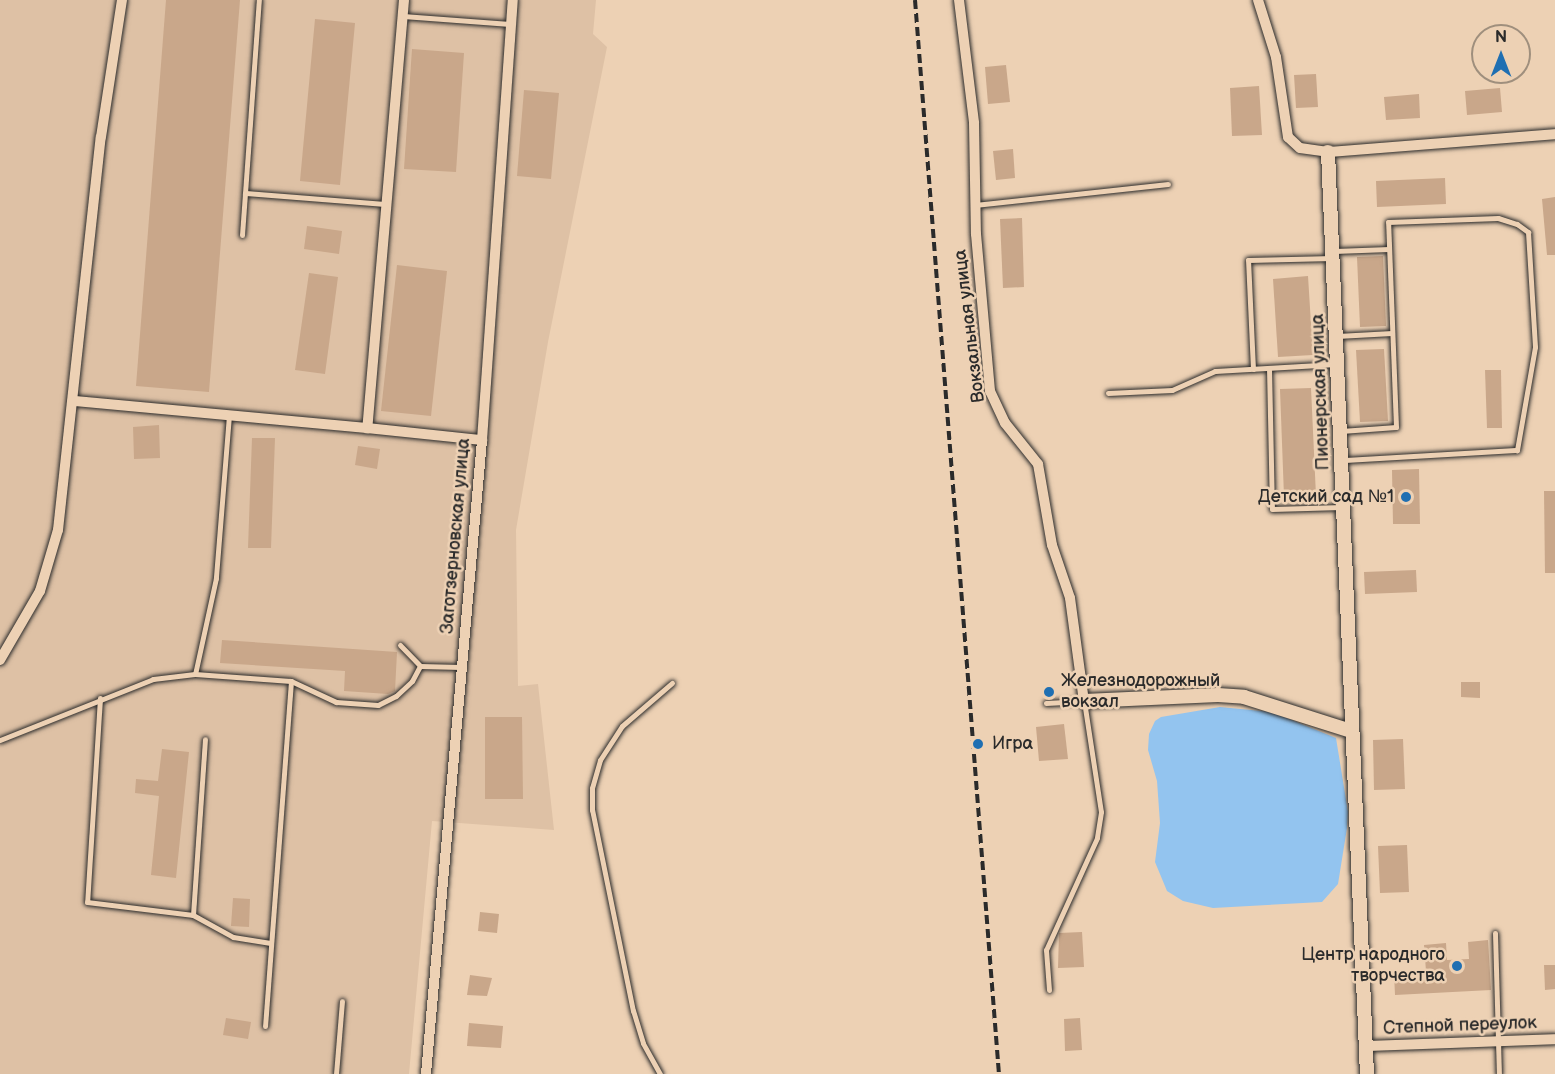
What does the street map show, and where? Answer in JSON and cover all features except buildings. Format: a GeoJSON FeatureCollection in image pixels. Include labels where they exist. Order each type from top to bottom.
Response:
{"type":"FeatureCollection","features":[{"type":"Feature","properties":{"kind":"street"},"geometry":{"type":"LineString","coordinates":[[0,660],[30,613],[51,559],[75,401],[101,137],[122,0]]}},
{"type":"Feature","properties":{"kind":"street"},"geometry":{"type":"LineString","coordinates":[[367,428],[404,0]]}},
{"type":"Feature","properties":{"kind":"street","name":"Заготзерновская улица"},"geometry":{"type":"LineString","coordinates":[[426,1074],[460,667],[482,440],[513,0]]}},
{"type":"Feature","properties":{"kind":"street","name":"Вокзальная улица"},"geometry":{"type":"LineString","coordinates":[[959,0],[974,123],[975,205],[990,391],[1005,423],[1038,464],[1052,545],[1070,598],[1084,701]]}},
{"type":"Feature","properties":{"kind":"street"},"geometry":{"type":"LineString","coordinates":[[1258,0],[1276,57],[1288,137],[1300,148],[1328,152],[1555,134]]}},
{"type":"Feature","properties":{"kind":"street","name":"Пионерская улица"},"geometry":{"type":"LineString","coordinates":[[1328,152],[1367,1074]]}},
{"type":"Feature","properties":{"kind":"street"},"geometry":{"type":"LineString","coordinates":[[75,401],[482,440]]}},
{"type":"Feature","properties":{"kind":"street"},"geometry":{"type":"LineString","coordinates":[[1084,701],[1218,695],[1244,698],[1352,731]]}},
{"type":"Feature","properties":{"kind":"street","name":"Степной переулок"},"geometry":{"type":"LineString","coordinates":[[1366,1046],[1555,1039]]}},
{"type":"Feature","properties":{"kind":"lane"},"geometry":{"type":"LineString","coordinates":[[242,235],[259,0]]}},
{"type":"Feature","properties":{"kind":"lane"},"geometry":{"type":"LineString","coordinates":[[402,16],[511,24]]}},
{"type":"Feature","properties":{"kind":"lane"},"geometry":{"type":"LineString","coordinates":[[975,205],[1168,184]]}},
{"type":"Feature","properties":{"kind":"lane"},"geometry":{"type":"LineString","coordinates":[[245,193],[386,204]]}},
{"type":"Feature","properties":{"kind":"lane"},"geometry":{"type":"LineString","coordinates":[[1341,431],[1396,427],[1388,222],[1498,218],[1518,224],[1528,232],[1535,347],[1517,450],[1342,460]]}},
{"type":"Feature","properties":{"kind":"lane"},"geometry":{"type":"LineString","coordinates":[[1253,369],[1248,260],[1389,249]]}},
{"type":"Feature","properties":{"kind":"lane"},"geometry":{"type":"LineString","coordinates":[[1337,336],[1392,333]]}},
{"type":"Feature","properties":{"kind":"lane"},"geometry":{"type":"LineString","coordinates":[[1108,393],[1172,390],[1215,371],[1338,364]]}},
{"type":"Feature","properties":{"kind":"lane"},"geometry":{"type":"LineString","coordinates":[[1269,368],[1272,509],[1343,507]]}},
{"type":"Feature","properties":{"kind":"lane"},"geometry":{"type":"LineString","coordinates":[[195,674],[216,578],[229,415]]}},
{"type":"Feature","properties":{"kind":"lane"},"geometry":{"type":"LineString","coordinates":[[400,645],[420,666],[460,667]]}},
{"type":"Feature","properties":{"kind":"lane"},"geometry":{"type":"LineString","coordinates":[[0,740],[100,698],[153,680],[195,674],[291,681],[336,702],[378,705],[396,696],[412,681],[420,666]]}},
{"type":"Feature","properties":{"kind":"lane"},"geometry":{"type":"LineString","coordinates":[[265,1026],[291,681]]}},
{"type":"Feature","properties":{"kind":"lane"},"geometry":{"type":"LineString","coordinates":[[660,1074],[643,1043],[633,1011],[592,810],[592,788],[600,760],[622,726],[672,683]]}},
{"type":"Feature","properties":{"kind":"lane"},"geometry":{"type":"LineString","coordinates":[[100,698],[87,902],[193,915],[232,937],[271,942]]}},
{"type":"Feature","properties":{"kind":"lane"},"geometry":{"type":"LineString","coordinates":[[1046,703],[1084,701],[1101,812],[1097,838],[1046,950],[1049,990]]}},
{"type":"Feature","properties":{"kind":"lane"},"geometry":{"type":"LineString","coordinates":[[193,915],[205,740]]}},
{"type":"Feature","properties":{"kind":"lane"},"geometry":{"type":"LineString","coordinates":[[1495,933],[1499,1074]]}},
{"type":"Feature","properties":{"kind":"lane"},"geometry":{"type":"LineString","coordinates":[[336,1074],[342,1001]]}},
{"type":"Feature","properties":{"kind":"shaded area"},"geometry":{"type":"Polygon","coordinates":[[[0,0],[596,0],[593,34],[607,47],[548,342],[516,530],[518,686],[538,684],[554,830],[432,821],[409,1074],[0,1074],[0,0]]]}},
{"type":"Feature","properties":{"kind":"water"},"geometry":{"type":"Polygon","coordinates":[[[1220,707],[1272,712],[1336,738],[1348,812],[1347,828],[1338,884],[1322,902],[1213,908],[1183,901],[1167,891],[1155,862],[1160,823],[1157,781],[1148,750],[1149,734],[1155,721],[1161,717],[1220,707]]]}},
{"type":"Feature","properties":{"kind":"railway"},"geometry":{"type":"LineString","coordinates":[[915,0],[999,1074]]}},
{"type":"Feature","properties":{"kind":"place","name":"Детский сад №1"},"geometry":{"type":"Point","coordinates":[1406,497]}},
{"type":"Feature","properties":{"kind":"place","name":"Железнодорожный вокзал"},"geometry":{"type":"Point","coordinates":[1049,692]}},
{"type":"Feature","properties":{"kind":"place","name":"Игра"},"geometry":{"type":"Point","coordinates":[978,744]}},
{"type":"Feature","properties":{"kind":"place","name":"Центр народного творчества"},"geometry":{"type":"Point","coordinates":[1457,966]}}]}
